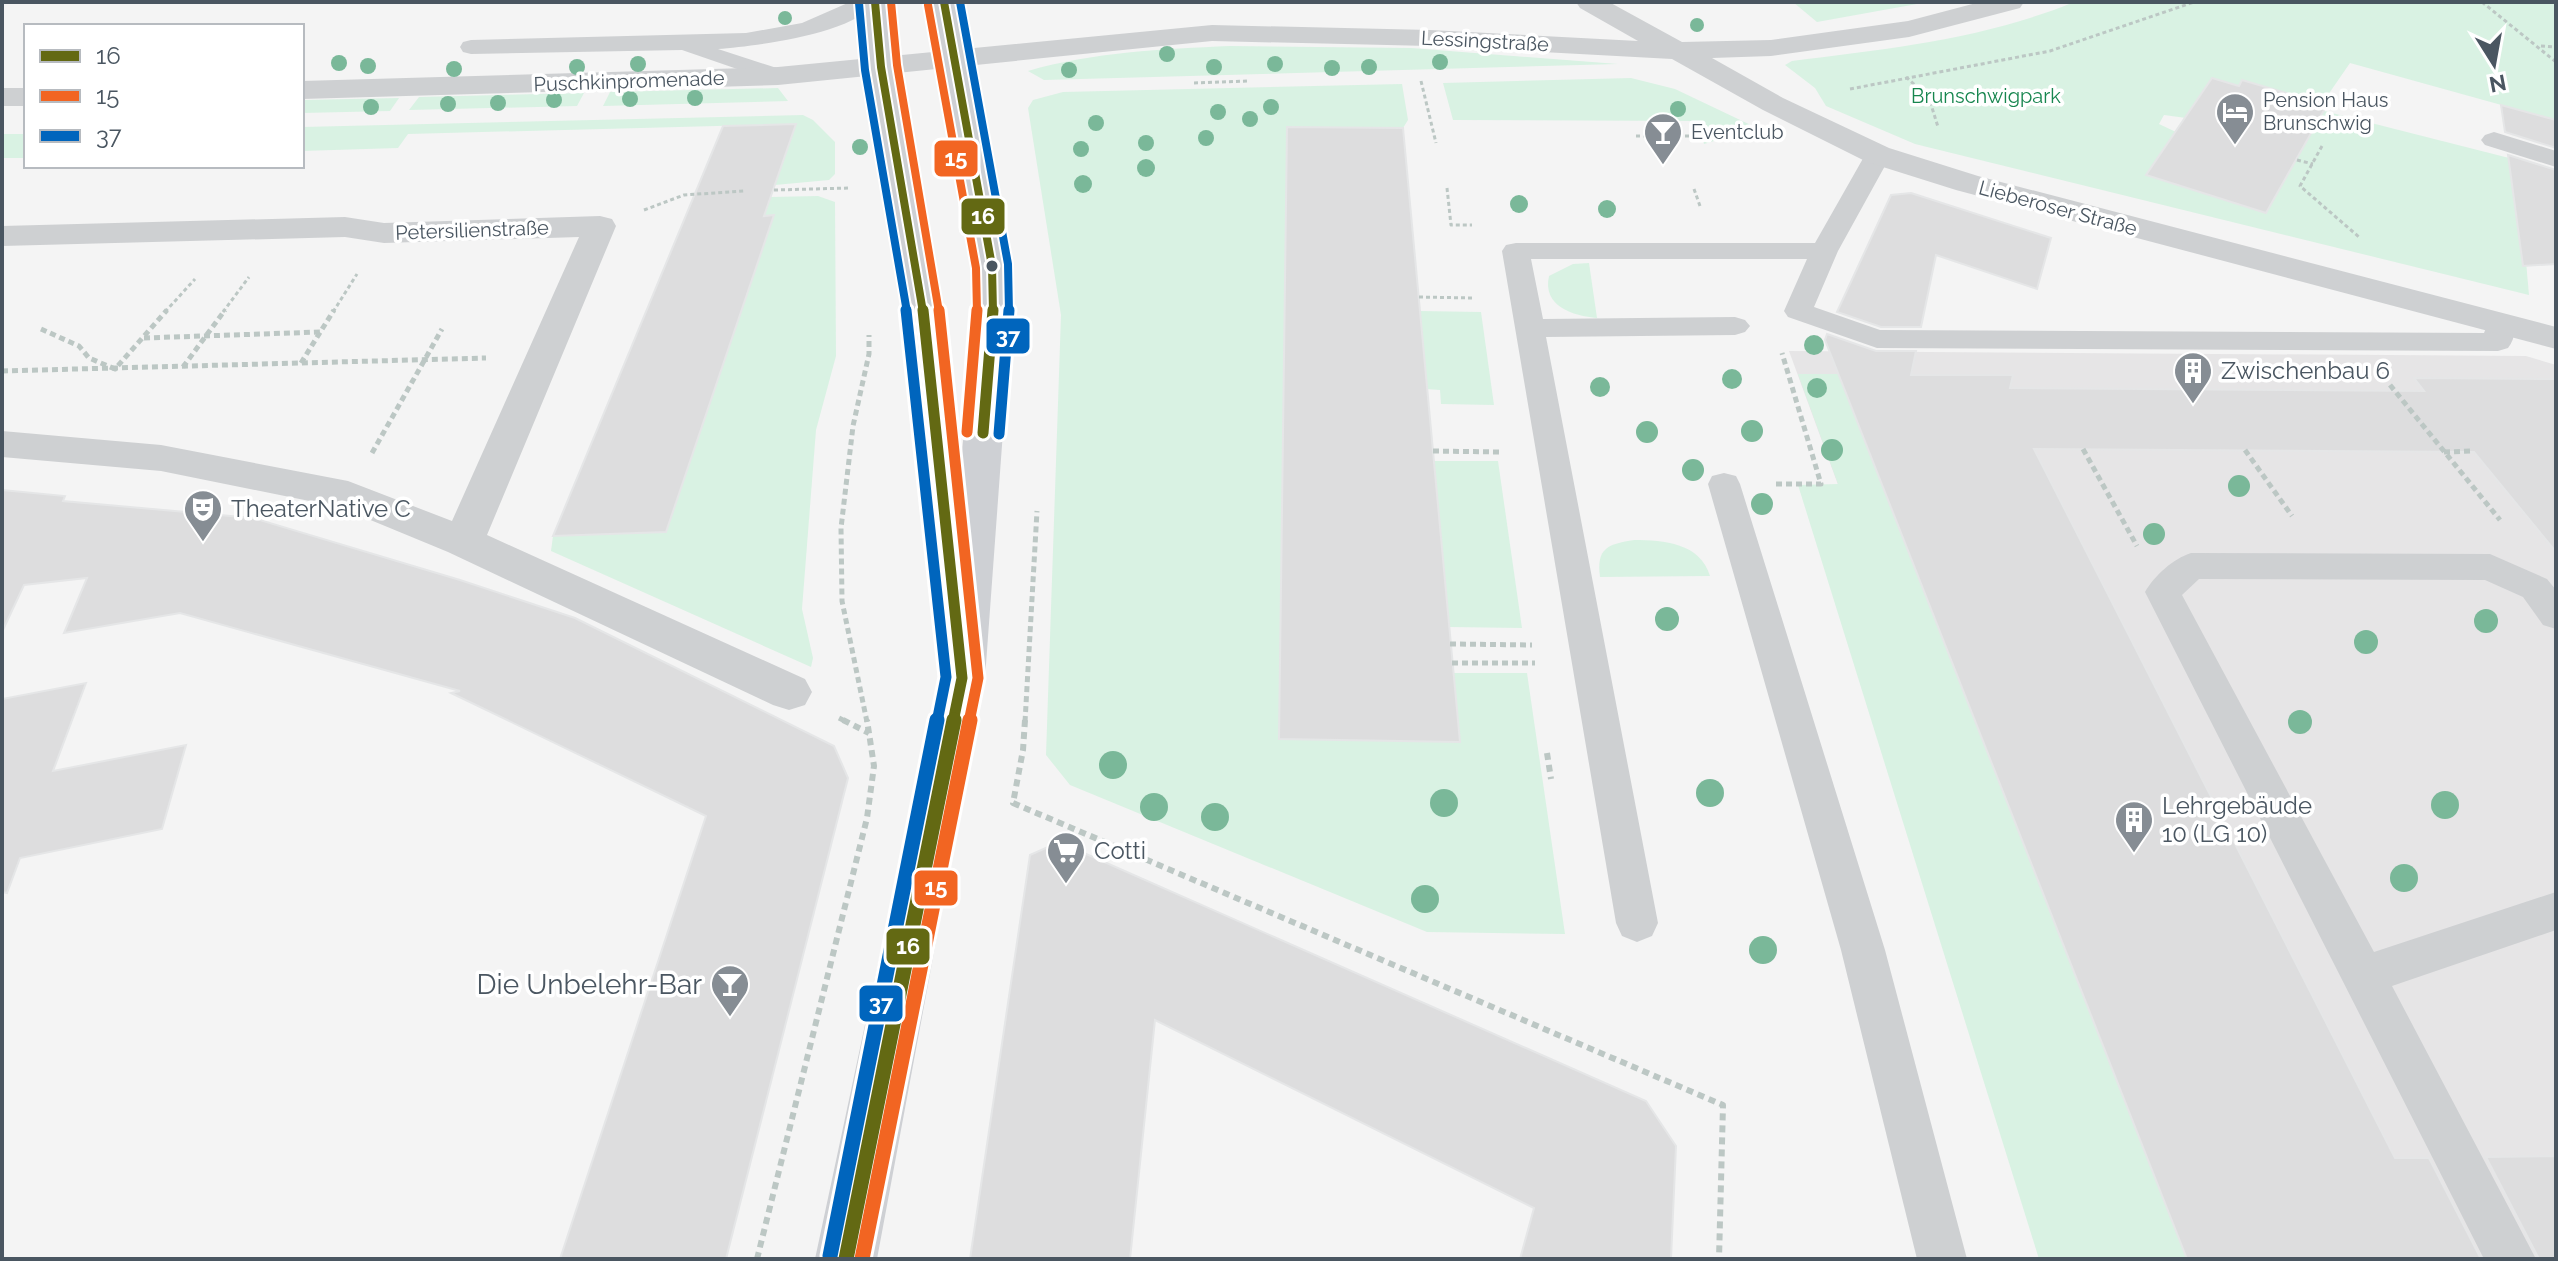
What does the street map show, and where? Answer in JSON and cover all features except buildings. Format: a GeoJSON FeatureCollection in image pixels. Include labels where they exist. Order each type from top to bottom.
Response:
{"type":"FeatureCollection","features":[{"type":"Feature","properties":{"kind":"street"},"geometry":{"type":"LineString","coordinates":[[875,2],[881,67],[926,330],[962,678]]}},
{"type":"Feature","properties":{"kind":"street"},"geometry":{"type":"LineString","coordinates":[[846,1259],[962,678],[993,322],[992,266],[944,2]]}},
{"type":"Feature","properties":{"kind":"street","name":"Lieberoser Straße"},"geometry":{"type":"LineString","coordinates":[[1589,2],[1773,104],[1878,155],[1967,183],[2556,338]]}},
{"type":"Feature","properties":{"kind":"street","name":"Lessingstraße"},"geometry":{"type":"LineString","coordinates":[[955,59],[1212,33],[1430,38],[1673,51],[1771,48],[1855,39],[1909,29],[2011,2]]}},
{"type":"Feature","properties":{"kind":"street","name":"Puschkinpromenade"},"geometry":{"type":"LineString","coordinates":[[304,90],[778,76],[955,59]]}},
{"type":"Feature","properties":{"kind":"street"},"geometry":{"type":"LineString","coordinates":[[2,97],[24,97]]}},
{"type":"Feature","properties":{"kind":"street"},"geometry":{"type":"LineString","coordinates":[[463,542],[600,226]]}},
{"type":"Feature","properties":{"kind":"street","name":"Petersilienstraße"},"geometry":{"type":"LineString","coordinates":[[2,236],[345,227],[384,233],[600,226]]}},
{"type":"Feature","properties":{"kind":"street"},"geometry":{"type":"LineString","coordinates":[[2,444],[161,458],[348,495],[463,542],[789,692]]}},
{"type":"Feature","properties":{"kind":"lane"},"geometry":{"type":"LineString","coordinates":[[471,47],[677,43],[773,35],[812,27],[866,2]]}},
{"type":"Feature","properties":{"kind":"lane"},"geometry":{"type":"LineString","coordinates":[[677,43],[778,76]]}},
{"type":"Feature","properties":{"kind":"lane"},"geometry":{"type":"LineString","coordinates":[[2494,140],[2556,159]]}},
{"type":"Feature","properties":{"kind":"lane"},"geometry":{"type":"LineString","coordinates":[[1878,155],[1824,251],[1798,311],[1877,339],[2498,342],[2500,324]]}},
{"type":"Feature","properties":{"kind":"lane"},"geometry":{"type":"LineString","coordinates":[[1637,923],[1516,251],[1824,251]]}},
{"type":"Feature","properties":{"kind":"lane"},"geometry":{"type":"LineString","coordinates":[[1531,328],[1735,326]]}},
{"type":"Feature","properties":{"kind":"lane"},"geometry":{"type":"LineString","coordinates":[[1724,484],[1863,950],[1942,1259]]}},
{"type":"Feature","properties":{"kind":"lane"},"geometry":{"type":"LineString","coordinates":[[2511,1259],[2163,592],[2191,566],[2490,567],[2535,588],[2556,616]]}},
{"type":"Feature","properties":{"kind":"lane"},"geometry":{"type":"LineString","coordinates":[[2362,976],[2556,911]]}},
{"type":"Feature","properties":{"kind":"path"},"geometry":{"type":"LineString","coordinates":[[1773,104],[2050,51],[2194,2]]}},
{"type":"Feature","properties":{"kind":"path"},"geometry":{"type":"LineString","coordinates":[[2482,2],[2556,62]]}},
{"type":"Feature","properties":{"kind":"path"},"geometry":{"type":"LineString","coordinates":[[1855,39],[1929,98],[1938,126],[1931,139]]}},
{"type":"Feature","properties":{"kind":"path"},"geometry":{"type":"LineString","coordinates":[[2540,46],[2556,47]]}},
{"type":"Feature","properties":{"kind":"path"},"geometry":{"type":"LineString","coordinates":[[1420,77],[1436,143]]}},
{"type":"Feature","properties":{"kind":"path"},"geometry":{"type":"LineString","coordinates":[[1636,136],[1701,136]]}},
{"type":"Feature","properties":{"kind":"path"},"geometry":{"type":"LineString","coordinates":[[2322,146],[2300,186],[2360,238]]}},
{"type":"Feature","properties":{"kind":"path"},"geometry":{"type":"LineString","coordinates":[[2297,160],[2313,164]]}},
{"type":"Feature","properties":{"kind":"path"},"geometry":{"type":"LineString","coordinates":[[774,190],[862,188]]}},
{"type":"Feature","properties":{"kind":"path"},"geometry":{"type":"LineString","coordinates":[[1447,188],[1451,225],[1472,225]]}},
{"type":"Feature","properties":{"kind":"path"},"geometry":{"type":"LineString","coordinates":[[600,226],[684,195],[744,191]]}},
{"type":"Feature","properties":{"kind":"path"},"geometry":{"type":"LineString","coordinates":[[300,364],[384,233]]}},
{"type":"Feature","properties":{"kind":"path"},"geometry":{"type":"LineString","coordinates":[[183,368],[249,277]]}},
{"type":"Feature","properties":{"kind":"path"},"geometry":{"type":"LineString","coordinates":[[115,369],[197,279],[182,279]]}},
{"type":"Feature","properties":{"kind":"path"},"geometry":{"type":"LineString","coordinates":[[1419,297],[1483,299]]}},
{"type":"Feature","properties":{"kind":"path"},"geometry":{"type":"LineString","coordinates":[[1724,484],[1821,484],[1778,338],[1798,311]]}},
{"type":"Feature","properties":{"kind":"path"},"geometry":{"type":"LineString","coordinates":[[757,1259],[867,818],[874,766],[862,688],[842,601],[841,528],[853,426],[869,354],[868,324]]}},
{"type":"Feature","properties":{"kind":"path"},"geometry":{"type":"LineString","coordinates":[[41,329],[79,346],[89,358],[115,369]]}},
{"type":"Feature","properties":{"kind":"path"},"geometry":{"type":"LineString","coordinates":[[348,495],[442,329]]}},
{"type":"Feature","properties":{"kind":"path"},"geometry":{"type":"LineString","coordinates":[[143,338],[320,332]]}},
{"type":"Feature","properties":{"kind":"path"},"geometry":{"type":"LineString","coordinates":[[2356,342],[2444,452],[2473,451]]}},
{"type":"Feature","properties":{"kind":"path"},"geometry":{"type":"LineString","coordinates":[[2,371],[425,361],[543,355]]}},
{"type":"Feature","properties":{"kind":"path"},"geometry":{"type":"LineString","coordinates":[[2083,449],[2163,592]]}},
{"type":"Feature","properties":{"kind":"path"},"geometry":{"type":"LineString","coordinates":[[2245,450],[2326,567]]}},
{"type":"Feature","properties":{"kind":"path"},"geometry":{"type":"LineString","coordinates":[[1433,451],[1504,452]]}},
{"type":"Feature","properties":{"kind":"path"},"geometry":{"type":"LineString","coordinates":[[1450,644],[1532,645]]}},
{"type":"Feature","properties":{"kind":"path"},"geometry":{"type":"LineString","coordinates":[[1452,663],[1535,663]]}},
{"type":"Feature","properties":{"kind":"path"},"geometry":{"type":"LineString","coordinates":[[1013,803],[1723,1105],[1719,1259]]}},
{"type":"Feature","properties":{"kind":"shaded area"},"geometry":{"type":"Polygon","coordinates":[[[1789,351],[2526,356],[2556,365],[2556,1259],[2122,1259],[1789,351]]]}},
{"type":"Feature","properties":{"kind":"green space"},"geometry":{"type":"Polygon","coordinates":[[[1793,2],[1928,2],[1817,22],[1793,2]]]}},
{"type":"Feature","properties":{"kind":"green space","name":"Brunschwigpark"},"geometry":{"type":"Polygon","coordinates":[[[2074,2],[2556,2],[2556,120],[2350,63],[2321,105],[2313,99],[2294,97],[2243,80],[2239,86],[2186,118],[2164,115],[2159,124],[2176,132],[2147,175],[2266,213],[2324,111],[2517,160],[2529,295],[1915,144],[1826,106],[1815,88],[1785,65],[1792,61],[1971,34],[2074,2]]]}},
{"type":"Feature","properties":{"kind":"green space"},"geometry":{"type":"Polygon","coordinates":[[[1230,46],[1411,48],[1618,64],[1044,80],[1028,71],[1103,56],[1230,46]]]}},
{"type":"Feature","properties":{"kind":"green space"},"geometry":{"type":"Polygon","coordinates":[[[1631,78],[1675,89],[1757,128],[1704,144],[1696,121],[1453,120],[1443,83],[1631,78]]]}},
{"type":"Feature","properties":{"kind":"green space"},"geometry":{"type":"Polygon","coordinates":[[[1402,84],[1408,120],[1403,128],[1287,128],[1279,739],[1460,742],[1453,673],[1527,673],[1565,934],[1427,932],[1070,785],[1046,755],[1061,315],[1028,108],[1033,100],[1063,92],[1402,84]]]}},
{"type":"Feature","properties":{"kind":"green space"},"geometry":{"type":"Polygon","coordinates":[[[778,88],[788,101],[603,106],[610,92],[778,88]]]}},
{"type":"Feature","properties":{"kind":"green space"},"geometry":{"type":"Polygon","coordinates":[[[584,93],[577,106],[409,110],[419,97],[584,93]]]}},
{"type":"Feature","properties":{"kind":"green space"},"geometry":{"type":"Polygon","coordinates":[[[399,98],[390,111],[304,113],[304,100],[399,98]]]}},
{"type":"Feature","properties":{"kind":"green space"},"geometry":{"type":"Polygon","coordinates":[[[803,115],[813,120],[835,142],[835,174],[829,180],[775,185],[795,124],[408,134],[398,148],[304,151],[304,127],[803,115]]]}},
{"type":"Feature","properties":{"kind":"green space"},"geometry":{"type":"Polygon","coordinates":[[[2,134],[24,134],[24,158],[2,158],[2,134]]]}},
{"type":"Feature","properties":{"kind":"green space"},"geometry":{"type":"Polygon","coordinates":[[[818,196],[835,202],[836,356],[816,430],[802,609],[813,658],[811,667],[551,551],[553,536],[666,532],[773,216],[764,216],[771,197],[818,196]]]}},
{"type":"Feature","properties":{"kind":"green space"},"geometry":{"type":"Polygon","coordinates":[[[1589,263],[1597,318],[1561,308],[1550,295],[1548,286],[1549,276],[1573,264],[1589,263]]]}},
{"type":"Feature","properties":{"kind":"green space"},"geometry":{"type":"Polygon","coordinates":[[[1419,311],[1481,312],[1494,405],[1441,404],[1440,390],[1426,389],[1419,311]]]}},
{"type":"Feature","properties":{"kind":"green space"},"geometry":{"type":"Polygon","coordinates":[[[1798,374],[1838,374],[2187,1259],[2039,1259],[1798,485],[1838,484],[1798,374]]]}},
{"type":"Feature","properties":{"kind":"green space"},"geometry":{"type":"Polygon","coordinates":[[[1433,461],[1498,461],[1522,628],[1449,627],[1433,461]]]}},
{"type":"Feature","properties":{"kind":"green space"},"geometry":{"type":"Polygon","coordinates":[[[1634,540],[1669,543],[1689,550],[1698,556],[1710,576],[1600,577],[1600,560],[1606,549],[1634,540]]]}},
{"type":"Feature","properties":{"kind":"transit line","name":"16"},"geometry":{"type":"LineString","coordinates":[[846,1259],[962,678],[926,330],[881,67],[875,2]]}},
{"type":"Feature","properties":{"kind":"transit line","name":"15"},"geometry":{"type":"LineString","coordinates":[[862,1259],[978,678],[942,328],[897,65],[891,2]]}},
{"type":"Feature","properties":{"kind":"transit line","name":"16"},"geometry":{"type":"LineString","coordinates":[[944,2],[992,266],[993,322],[983,433]]}},
{"type":"Feature","properties":{"kind":"transit line","name":"37"},"geometry":{"type":"LineString","coordinates":[[960,2],[1008,264],[1009,323],[999,434]]}},
{"type":"Feature","properties":{"kind":"transit line","name":"37"},"geometry":{"type":"LineString","coordinates":[[830,1256],[946,677],[910,332],[865,70],[859,3]]}},
{"type":"Feature","properties":{"kind":"transit line","name":"15"},"geometry":{"type":"LineString","coordinates":[[928,5],[976,268],[977,321],[967,432]]}},
{"type":"Feature","properties":{"kind":"place","name":"Pension Haus Brunschwig"},"geometry":{"type":"Point","coordinates":[2235,146]}},
{"type":"Feature","properties":{"kind":"place","name":"Eventclub"},"geometry":{"type":"Point","coordinates":[1663,166]}},
{"type":"Feature","properties":{"kind":"place","name":"Zwischenbau 6"},"geometry":{"type":"Point","coordinates":[2193,405]}},
{"type":"Feature","properties":{"kind":"place","name":"TheaterNative C"},"geometry":{"type":"Point","coordinates":[203,543]}},
{"type":"Feature","properties":{"kind":"place","name":"Lehrgebäude 10 (LG 10)"},"geometry":{"type":"Point","coordinates":[2134,854]}},
{"type":"Feature","properties":{"kind":"place","name":"Cotti"},"geometry":{"type":"Point","coordinates":[1066,885]}},
{"type":"Feature","properties":{"kind":"place","name":"Die Unbelehr-Bar"},"geometry":{"type":"Point","coordinates":[730,1018]}}]}
